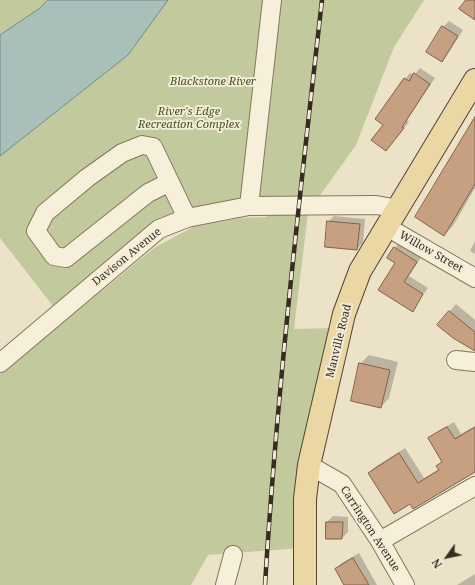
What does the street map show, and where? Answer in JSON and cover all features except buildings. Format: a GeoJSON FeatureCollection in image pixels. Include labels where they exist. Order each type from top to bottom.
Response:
{"type":"FeatureCollection","features":[{"type":"Feature","properties":{"kind":"main road","name":"Manville Road"},"geometry":{"type":"LineString","coordinates":[[305,585],[305,499],[309,465],[344,314],[360,271],[386,227],[399,209],[475,80]]}},
{"type":"Feature","properties":{"kind":"street"},"geometry":{"type":"LineString","coordinates":[[249,206],[272,0]]}},
{"type":"Feature","properties":{"kind":"street"},"geometry":{"type":"LineString","coordinates":[[170,182],[148,193],[66,258],[54,256],[36,231],[45,213],[87,178],[122,153],[142,146],[153,147],[170,182],[187,218]]}},
{"type":"Feature","properties":{"kind":"street","name":"Davison Avenue"},"geometry":{"type":"LineString","coordinates":[[0,363],[159,229],[187,218],[249,206],[376,205],[399,209]]}},
{"type":"Feature","properties":{"kind":"street","name":"Willow Street"},"geometry":{"type":"LineString","coordinates":[[386,227],[475,278]]}},
{"type":"Feature","properties":{"kind":"street"},"geometry":{"type":"LineString","coordinates":[[456,360],[475,362]]}},
{"type":"Feature","properties":{"kind":"street","name":"Carrington Avenue"},"geometry":{"type":"LineString","coordinates":[[309,465],[342,484],[380,541],[405,585]]}},
{"type":"Feature","properties":{"kind":"street"},"geometry":{"type":"LineString","coordinates":[[380,541],[475,486]]}},
{"type":"Feature","properties":{"kind":"street"},"geometry":{"type":"LineString","coordinates":[[225,585],[233,555]]}},
{"type":"Feature","properties":{"kind":"green space"},"geometry":{"type":"Polygon","coordinates":[[[0,0],[48,0],[40,8],[0,35],[0,0]]]}},
{"type":"Feature","properties":{"kind":"green space"},"geometry":{"type":"Polygon","coordinates":[[[168,0],[424,0],[394,47],[356,145],[308,212],[294,329],[335,328],[300,548],[208,555],[191,585],[0,585],[0,374],[154,248],[195,226],[242,218],[267,217],[269,201],[207,204],[152,225],[56,310],[0,238],[0,156],[128,55],[168,0]]]}},
{"type":"Feature","properties":{"kind":"water"},"geometry":{"type":"Polygon","coordinates":[[[48,0],[168,0],[128,55],[0,156],[0,35],[40,8],[48,0]]]}},
{"type":"Feature","properties":{"kind":"railway"},"geometry":{"type":"LineString","coordinates":[[265,585],[276,439],[297,219],[322,0]]}},
{"type":"Feature","properties":{"kind":"park label","name":"Blackstone River"},"geometry":{"type":"Point","coordinates":[213,82]}},
{"type":"Feature","properties":{"kind":"park label","name":"River's Edge Recreation Complex"},"geometry":{"type":"Point","coordinates":[189,118]}}]}
